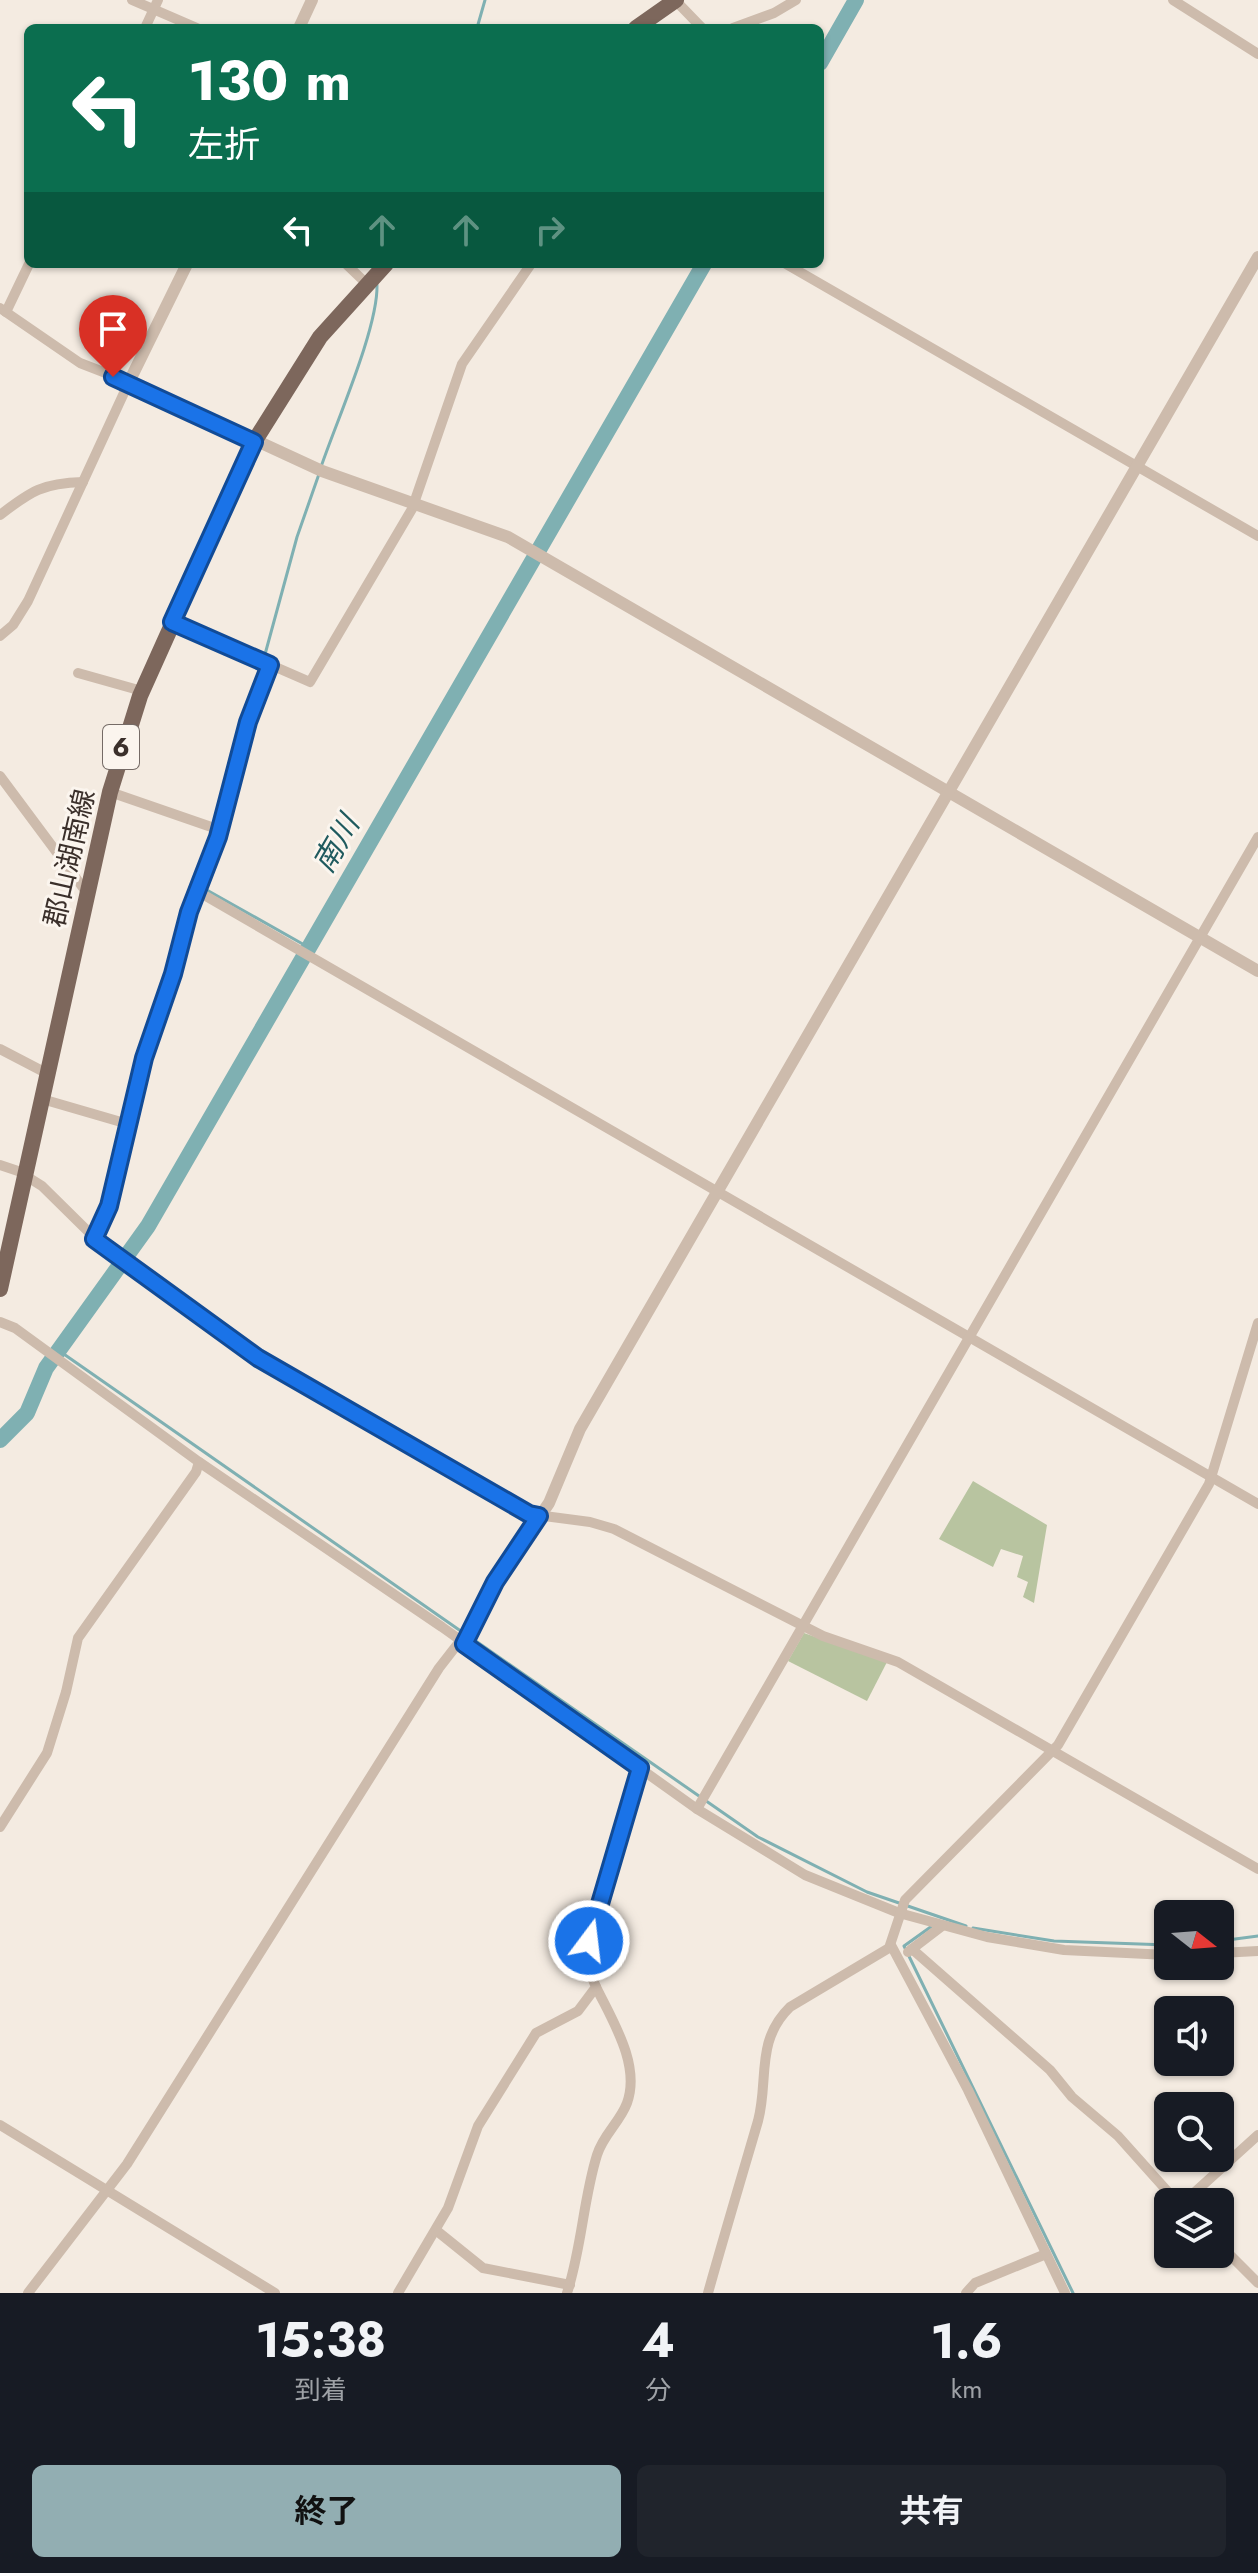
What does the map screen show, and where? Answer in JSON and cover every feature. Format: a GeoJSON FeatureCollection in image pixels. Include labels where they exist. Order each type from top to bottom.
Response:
{"type":"FeatureCollection","features":[{"type":"Feature","properties":{"kind":"main road"},"geometry":{"type":"LineString","coordinates":[[642,24],[675,0]]}},
{"type":"Feature","properties":{"kind":"main road","name":"郡山湖南線"},"geometry":{"type":"LineString","coordinates":[[0,1289],[110,792],[142,691],[254,442],[320,337],[383,268]]}},
{"type":"Feature","properties":{"kind":"street"},"geometry":{"type":"LineString","coordinates":[[132,0],[156,5],[190,24]]}},
{"type":"Feature","properties":{"kind":"street"},"geometry":{"type":"LineString","coordinates":[[301,24],[312,0]]}},
{"type":"Feature","properties":{"kind":"street"},"geometry":{"type":"LineString","coordinates":[[675,0],[698,24]]}},
{"type":"Feature","properties":{"kind":"street"},"geometry":{"type":"LineString","coordinates":[[744,24],[774,13],[796,0]]}},
{"type":"Feature","properties":{"kind":"street"},"geometry":{"type":"LineString","coordinates":[[1173,0],[1256,50]]}},
{"type":"Feature","properties":{"kind":"street"},"geometry":{"type":"LineString","coordinates":[[147,24],[156,5]]}},
{"type":"Feature","properties":{"kind":"street"},"geometry":{"type":"LineString","coordinates":[[28,2293],[143,2139],[439,1668],[462,1642],[495,1582],[555,1491],[580,1429],[1258,257]]}},
{"type":"Feature","properties":{"kind":"street"},"geometry":{"type":"LineString","coordinates":[[27,268],[3,310],[80,363],[129,382],[254,442],[487,527],[1258,971]]}},
{"type":"Feature","properties":{"kind":"street"},"geometry":{"type":"LineString","coordinates":[[0,636],[13,625],[28,601],[185,268]]}},
{"type":"Feature","properties":{"kind":"street"},"geometry":{"type":"LineString","coordinates":[[350,268],[368,285]]}},
{"type":"Feature","properties":{"kind":"street"},"geometry":{"type":"LineString","coordinates":[[172,622],[310,682],[414,502],[462,364],[528,268]]}},
{"type":"Feature","properties":{"kind":"street"},"geometry":{"type":"LineString","coordinates":[[793,268],[1258,536]]}},
{"type":"Feature","properties":{"kind":"street"},"geometry":{"type":"LineString","coordinates":[[0,515],[32,490],[53,484],[83,482]]}},
{"type":"Feature","properties":{"kind":"street"},"geometry":{"type":"LineString","coordinates":[[94,1239],[109,1206],[144,1058],[197,891],[220,830],[248,722],[270,665]]}},
{"type":"Feature","properties":{"kind":"street"},"geometry":{"type":"LineString","coordinates":[[78,673],[142,691]]}},
{"type":"Feature","properties":{"kind":"street"},"geometry":{"type":"LineString","coordinates":[[0,776],[87,893]]}},
{"type":"Feature","properties":{"kind":"street"},"geometry":{"type":"LineString","coordinates":[[110,792],[220,830]]}},
{"type":"Feature","properties":{"kind":"street"},"geometry":{"type":"LineString","coordinates":[[700,1803],[1258,837]]}},
{"type":"Feature","properties":{"kind":"street"},"geometry":{"type":"LineString","coordinates":[[197,891],[1258,1504]]}},
{"type":"Feature","properties":{"kind":"street"},"geometry":{"type":"LineString","coordinates":[[0,1049],[48,1074]]}},
{"type":"Feature","properties":{"kind":"street"},"geometry":{"type":"LineString","coordinates":[[42,1099],[128,1124]]}},
{"type":"Feature","properties":{"kind":"street"},"geometry":{"type":"LineString","coordinates":[[0,1165],[42,1186],[118,1259],[258,1358],[529,1514],[600,1524],[614,1529],[804,1626],[898,1662],[1258,1869]]}},
{"type":"Feature","properties":{"kind":"street"},"geometry":{"type":"LineString","coordinates":[[0,1322],[15,1328],[199,1462],[640,1768],[700,1803],[805,1875],[902,1907],[942,1926],[1064,1950],[1154,1954]]}},
{"type":"Feature","properties":{"kind":"street"},"geometry":{"type":"LineString","coordinates":[[708,2293],[759,2117],[763,2061],[772,2029],[790,2007],[891,1945],[902,1907],[996,1804],[1053,1752],[1212,1477],[1258,1323]]}},
{"type":"Feature","properties":{"kind":"street"},"geometry":{"type":"LineString","coordinates":[[0,1827],[47,1753],[66,1692],[78,1638],[196,1472],[199,1462]]}},
{"type":"Feature","properties":{"kind":"street"},"geometry":{"type":"LineString","coordinates":[[437,2231],[483,2268],[568,2289],[579,2257],[596,2156],[605,2136],[629,2100],[629,2071],[622,2041],[586,1966],[586,1956],[640,1768]]}},
{"type":"Feature","properties":{"kind":"street"},"geometry":{"type":"LineString","coordinates":[[900,1957],[942,1926]]}},
{"type":"Feature","properties":{"kind":"street"},"geometry":{"type":"LineString","coordinates":[[891,1945],[900,1957],[1065,2293]]}},
{"type":"Feature","properties":{"kind":"street"},"geometry":{"type":"LineString","coordinates":[[912,1949],[1050,2070],[1072,2097],[1118,2136],[1164,2188]]}},
{"type":"Feature","properties":{"kind":"street"},"geometry":{"type":"LineString","coordinates":[[1234,1952],[1258,1951]]}},
{"type":"Feature","properties":{"kind":"street"},"geometry":{"type":"LineString","coordinates":[[398,2293],[437,2231],[478,2126],[536,2033],[578,2011],[596,1987]]}},
{"type":"Feature","properties":{"kind":"street"},"geometry":{"type":"LineString","coordinates":[[0,2125],[275,2293]]}},
{"type":"Feature","properties":{"kind":"street"},"geometry":{"type":"LineString","coordinates":[[1199,2188],[1258,2135]]}},
{"type":"Feature","properties":{"kind":"street"},"geometry":{"type":"LineString","coordinates":[[966,2293],[975,2283],[1046,2254]]}},
{"type":"Feature","properties":{"kind":"street"},"geometry":{"type":"LineString","coordinates":[[1234,2259],[1258,2283]]}},
{"type":"Feature","properties":{"kind":"green space"},"geometry":{"type":"Polygon","coordinates":[[[973,1481],[1047,1525],[1034,1603],[1023,1597],[1028,1582],[1017,1577],[1023,1556],[1001,1549],[993,1567],[939,1539],[973,1481]]]}},
{"type":"Feature","properties":{"kind":"green space"},"geometry":{"type":"Polygon","coordinates":[[[804,1633],[887,1662],[867,1701],[788,1661],[804,1633]]]}},
{"type":"Feature","properties":{"kind":"waterway"},"geometry":{"type":"LineString","coordinates":[[478,24],[485,0]]}},
{"type":"Feature","properties":{"kind":"waterway","name":"南川"},"geometry":{"type":"LineString","coordinates":[[824,56],[856,0]]}},
{"type":"Feature","properties":{"kind":"waterway","name":"南川"},"geometry":{"type":"LineString","coordinates":[[0,1440],[27,1413],[46,1368],[148,1226],[702,268]]}},
{"type":"Feature","properties":{"kind":"waterway"},"geometry":{"type":"LineString","coordinates":[[321,467],[364,349],[376,303],[377,285]]}},
{"type":"Feature","properties":{"kind":"waterway"},"geometry":{"type":"LineString","coordinates":[[264,658],[297,537],[319,474]]}},
{"type":"Feature","properties":{"kind":"waterway"},"geometry":{"type":"LineString","coordinates":[[251,700],[262,666]]}},
{"type":"Feature","properties":{"kind":"waterway"},"geometry":{"type":"LineString","coordinates":[[205,889],[308,947]]}},
{"type":"Feature","properties":{"kind":"waterway"},"geometry":{"type":"LineString","coordinates":[[58,1350],[465,1634]]}},
{"type":"Feature","properties":{"kind":"waterway"},"geometry":{"type":"LineString","coordinates":[[473,1639],[758,1837],[867,1892],[966,1926]]}},
{"type":"Feature","properties":{"kind":"waterway"},"geometry":{"type":"LineString","coordinates":[[932,1926],[904,1946],[1073,2293]]}},
{"type":"Feature","properties":{"kind":"waterway"},"geometry":{"type":"LineString","coordinates":[[973,1928],[1054,1941],[1154,1945]]}},
{"type":"Feature","properties":{"kind":"waterway"},"geometry":{"type":"LineString","coordinates":[[1234,1939],[1258,1936]]}},
{"type":"Feature","properties":{"kind":"route"},"geometry":{"type":"LineString","coordinates":[[113,377],[254,442],[172,622],[270,665],[248,722],[218,837],[189,912],[173,974],[144,1058],[109,1206],[104,1223],[94,1239],[258,1358],[529,1514],[539,1516],[495,1582],[464,1644],[640,1768],[589,1941]]}}]}
